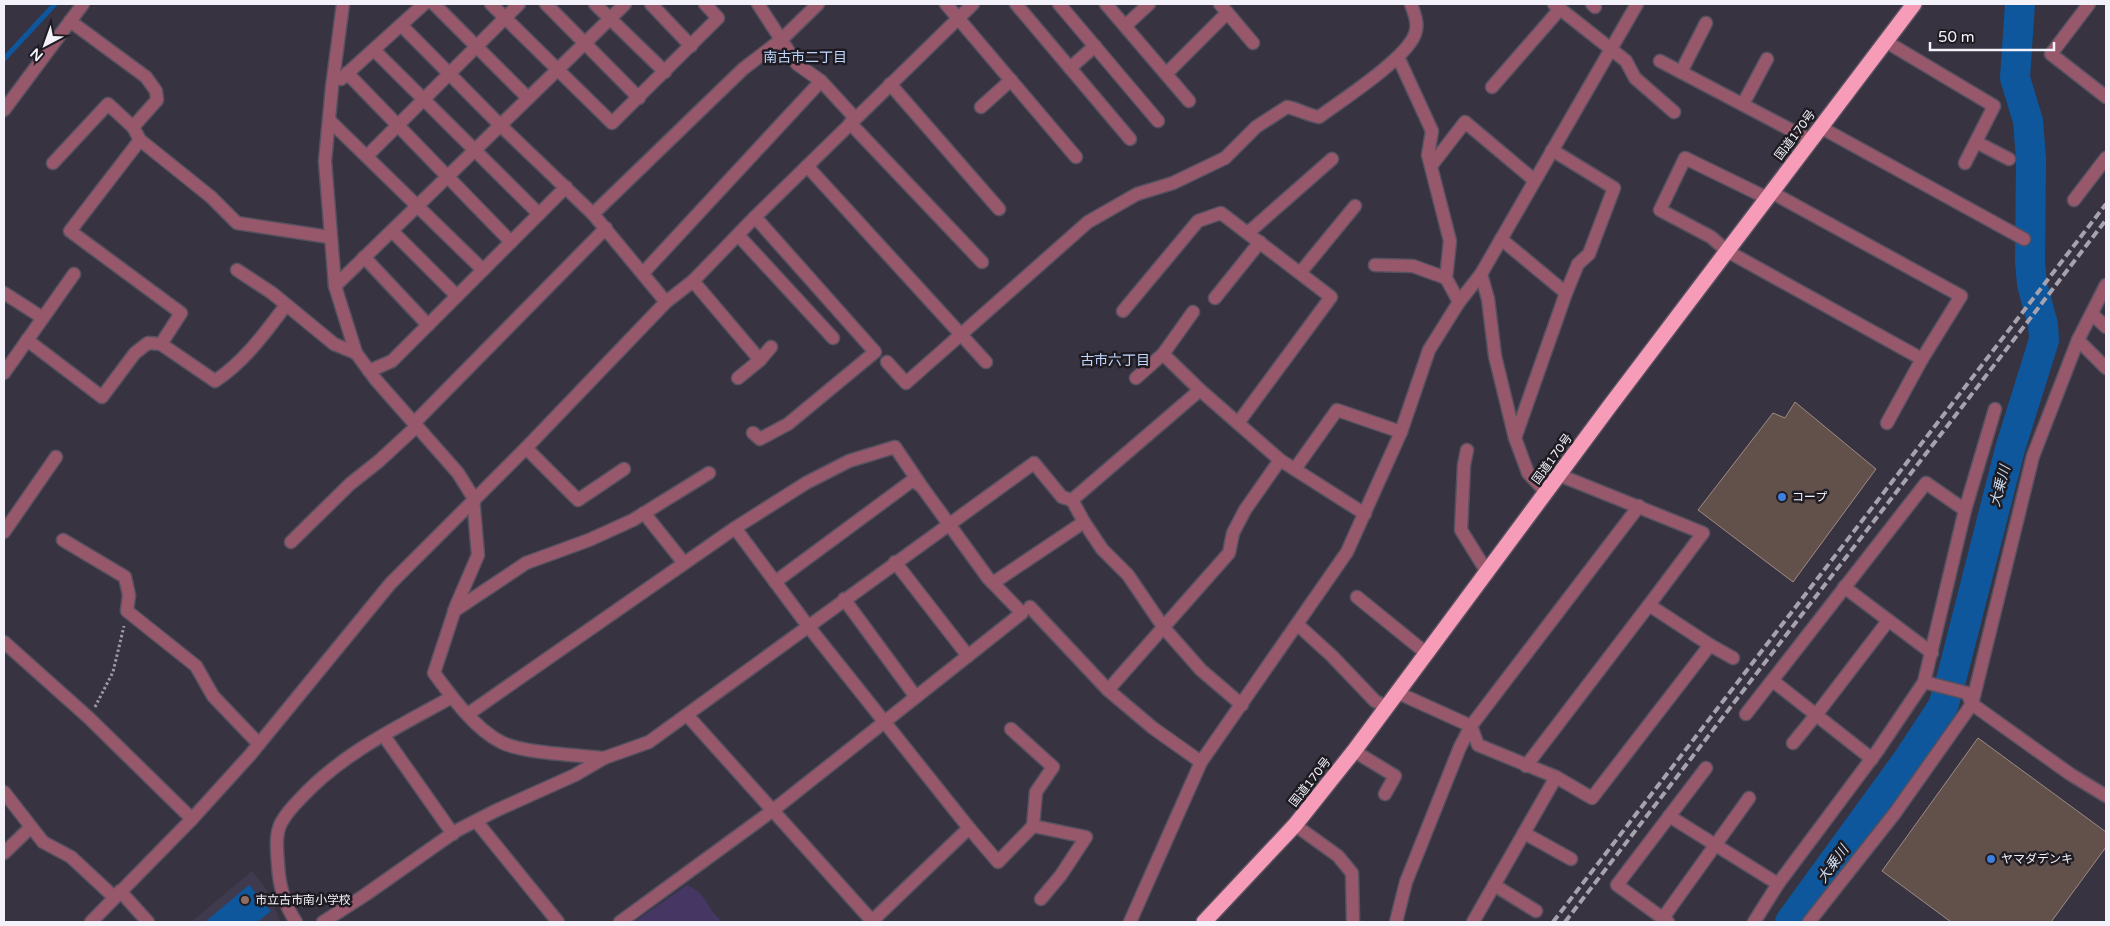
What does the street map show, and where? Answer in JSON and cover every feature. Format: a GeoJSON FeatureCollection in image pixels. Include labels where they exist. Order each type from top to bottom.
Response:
{"type":"FeatureCollection","features":[{"type":"Feature","properties":{"kind":"highway","name":"国道170号"},"geometry":{"type":"LineString","coordinates":[[1204,922],[1295,825],[1354,751],[1385,706],[1914,4]]}},
{"type":"Feature","properties":{"kind":"street"},"geometry":{"type":"LineString","coordinates":[[4,110],[83,4]]}},
{"type":"Feature","properties":{"kind":"street"},"geometry":{"type":"LineString","coordinates":[[343,4],[325,161],[335,286],[356,353],[458,473],[473,496],[474,501],[478,555],[454,611],[434,673],[468,714],[486,732],[502,743],[520,748],[604,758]]}},
{"type":"Feature","properties":{"kind":"street"},"geometry":{"type":"LineString","coordinates":[[332,87],[424,4]]}},
{"type":"Feature","properties":{"kind":"street"},"geometry":{"type":"LineString","coordinates":[[434,4],[528,98]]}},
{"type":"Feature","properties":{"kind":"street"},"geometry":{"type":"LineString","coordinates":[[491,4],[612,123],[718,18],[705,4]]}},
{"type":"Feature","properties":{"kind":"street"},"geometry":{"type":"LineString","coordinates":[[367,156],[519,4]]}},
{"type":"Feature","properties":{"kind":"street"},"geometry":{"type":"LineString","coordinates":[[546,4],[639,98]]}},
{"type":"Feature","properties":{"kind":"street"},"geometry":{"type":"LineString","coordinates":[[595,4],[665,72]]}},
{"type":"Feature","properties":{"kind":"street"},"geometry":{"type":"LineString","coordinates":[[335,286],[625,4]]}},
{"type":"Feature","properties":{"kind":"street"},"geometry":{"type":"LineString","coordinates":[[651,4],[691,46]]}},
{"type":"Feature","properties":{"kind":"street"},"geometry":{"type":"LineString","coordinates":[[758,4],[797,64],[821,82],[982,262]]}},
{"type":"Feature","properties":{"kind":"street"},"geometry":{"type":"LineString","coordinates":[[593,214],[743,69],[782,39],[818,4]]}},
{"type":"Feature","properties":{"kind":"street"},"geometry":{"type":"LineString","coordinates":[[946,4],[1076,157]]}},
{"type":"Feature","properties":{"kind":"street"},"geometry":{"type":"LineString","coordinates":[[91,922],[192,819],[259,744],[390,584],[526,448],[666,302],[693,281],[853,120],[973,4]]}},
{"type":"Feature","properties":{"kind":"street"},"geometry":{"type":"LineString","coordinates":[[1016,4],[1130,139]]}},
{"type":"Feature","properties":{"kind":"street"},"geometry":{"type":"LineString","coordinates":[[1059,4],[1158,121]]}},
{"type":"Feature","properties":{"kind":"street"},"geometry":{"type":"LineString","coordinates":[[1106,4],[1189,101]]}},
{"type":"Feature","properties":{"kind":"street"},"geometry":{"type":"LineString","coordinates":[[1126,26],[1149,4]]}},
{"type":"Feature","properties":{"kind":"street"},"geometry":{"type":"LineString","coordinates":[[887,362],[906,383],[1088,222],[1137,194],[1173,183],[1225,158],[1256,127],[1287,107],[1295,108],[1309,116],[1319,117],[1398,57],[1415,35],[1417,25],[1411,4]]}},
{"type":"Feature","properties":{"kind":"street"},"geometry":{"type":"LineString","coordinates":[[1130,922],[1201,762],[1347,552],[1401,432],[1430,350],[1459,302],[1481,274],[1637,4]]}},
{"type":"Feature","properties":{"kind":"street"},"geometry":{"type":"LineString","coordinates":[[2089,4],[2051,54],[2106,97]]}},
{"type":"Feature","properties":{"kind":"street"},"geometry":{"type":"LineString","coordinates":[[1492,87],[1557,6],[1626,61],[1635,78],[1674,112]]}},
{"type":"Feature","properties":{"kind":"street"},"geometry":{"type":"LineString","coordinates":[[1166,74],[1224,8],[1253,43]]}},
{"type":"Feature","properties":{"kind":"street"},"geometry":{"type":"LineString","coordinates":[[70,21],[146,77],[156,91],[157,100],[133,127]]}},
{"type":"Feature","properties":{"kind":"street"},"geometry":{"type":"LineString","coordinates":[[1681,72],[1706,23]]}},
{"type":"Feature","properties":{"kind":"street"},"geometry":{"type":"LineString","coordinates":[[401,25],[500,125],[593,214],[666,302]]}},
{"type":"Feature","properties":{"kind":"street"},"geometry":{"type":"LineString","coordinates":[[1885,41],[1994,106],[1965,164]]}},
{"type":"Feature","properties":{"kind":"street"},"geometry":{"type":"LineString","coordinates":[[1070,68],[1095,46]]}},
{"type":"Feature","properties":{"kind":"street"},"geometry":{"type":"LineString","coordinates":[[374,50],[539,214]]}},
{"type":"Feature","properties":{"kind":"street"},"geometry":{"type":"LineString","coordinates":[[1398,57],[1432,131],[1428,155],[1450,241],[1446,278],[1459,302]]}},
{"type":"Feature","properties":{"kind":"street"},"geometry":{"type":"LineString","coordinates":[[1743,104],[1767,59]]}},
{"type":"Feature","properties":{"kind":"street"},"geometry":{"type":"LineString","coordinates":[[1660,61],[1810,140]]}},
{"type":"Feature","properties":{"kind":"street"},"geometry":{"type":"LineString","coordinates":[[347,73],[511,242]]}},
{"type":"Feature","properties":{"kind":"street"},"geometry":{"type":"LineString","coordinates":[[981,107],[1011,80]]}},
{"type":"Feature","properties":{"kind":"street"},"geometry":{"type":"LineString","coordinates":[[643,273],[821,82]]}},
{"type":"Feature","properties":{"kind":"street"},"geometry":{"type":"LineString","coordinates":[[890,84],[999,209]]}},
{"type":"Feature","properties":{"kind":"street"},"geometry":{"type":"LineString","coordinates":[[53,164],[108,104],[133,127],[140,140],[211,197],[237,222],[330,237]]}},
{"type":"Feature","properties":{"kind":"street"},"geometry":{"type":"LineString","coordinates":[[329,120],[483,270]]}},
{"type":"Feature","properties":{"kind":"street"},"geometry":{"type":"LineString","coordinates":[[1432,166],[1465,122],[1534,180]]}},
{"type":"Feature","properties":{"kind":"street"},"geometry":{"type":"LineString","coordinates":[[1820,127],[2024,239]]}},
{"type":"Feature","properties":{"kind":"street"},"geometry":{"type":"LineString","coordinates":[[140,140],[70,231],[181,313],[160,344]]}},
{"type":"Feature","properties":{"kind":"street"},"geometry":{"type":"LineString","coordinates":[[1976,142],[2009,159]]}},
{"type":"Feature","properties":{"kind":"street"},"geometry":{"type":"LineString","coordinates":[[1514,438],[1566,293],[1578,264],[1589,254],[1614,188],[1552,150]]}},
{"type":"Feature","properties":{"kind":"street"},"geometry":{"type":"LineString","coordinates":[[1888,423],[1922,358],[1961,296],[1769,195],[1685,158],[1660,210],[1711,238],[1727,251],[1922,358]]}},
{"type":"Feature","properties":{"kind":"street"},"geometry":{"type":"LineString","coordinates":[[2074,200],[2106,158]]}},
{"type":"Feature","properties":{"kind":"street"},"geometry":{"type":"LineString","coordinates":[[1248,233],[1332,159]]}},
{"type":"Feature","properties":{"kind":"street"},"geometry":{"type":"LineString","coordinates":[[807,166],[986,362]]}},
{"type":"Feature","properties":{"kind":"street"},"geometry":{"type":"LineString","coordinates":[[369,370],[392,361],[566,187]]}},
{"type":"Feature","properties":{"kind":"street"},"geometry":{"type":"LineString","coordinates":[[1300,273],[1355,206]]}},
{"type":"Feature","properties":{"kind":"street"},"geometry":{"type":"LineString","coordinates":[[1123,311],[1198,221],[1222,213],[1331,297],[1238,423]]}},
{"type":"Feature","properties":{"kind":"street"},"geometry":{"type":"LineString","coordinates":[[753,433],[760,440],[788,424],[875,352],[755,217]]}},
{"type":"Feature","properties":{"kind":"street"},"geometry":{"type":"LineString","coordinates":[[291,542],[350,484],[379,461],[606,228]]}},
{"type":"Feature","properties":{"kind":"street"},"geometry":{"type":"LineString","coordinates":[[392,231],[457,296]]}},
{"type":"Feature","properties":{"kind":"street"},"geometry":{"type":"LineString","coordinates":[[738,234],[833,338]]}},
{"type":"Feature","properties":{"kind":"street"},"geometry":{"type":"LineString","coordinates":[[1501,239],[1566,293]]}},
{"type":"Feature","properties":{"kind":"street"},"geometry":{"type":"LineString","coordinates":[[1215,298],[1260,242]]}},
{"type":"Feature","properties":{"kind":"street"},"geometry":{"type":"LineString","coordinates":[[364,257],[428,325]]}},
{"type":"Feature","properties":{"kind":"street"},"geometry":{"type":"LineString","coordinates":[[1375,265],[1413,266],[1446,278]]}},
{"type":"Feature","properties":{"kind":"street"},"geometry":{"type":"LineString","coordinates":[[237,270],[286,305],[334,344],[356,353]]}},
{"type":"Feature","properties":{"kind":"street"},"geometry":{"type":"LineString","coordinates":[[4,373],[74,274]]}},
{"type":"Feature","properties":{"kind":"street"},"geometry":{"type":"LineString","coordinates":[[1481,274],[1488,299],[1495,356],[1514,438],[1528,473],[1546,492]]}},
{"type":"Feature","properties":{"kind":"street"},"geometry":{"type":"LineString","coordinates":[[693,281],[760,360]]}},
{"type":"Feature","properties":{"kind":"street"},"geometry":{"type":"LineString","coordinates":[[1809,922],[1895,813],[1970,699],[2033,456],[2078,340],[2106,285]]}},
{"type":"Feature","properties":{"kind":"street"},"geometry":{"type":"LineString","coordinates":[[4,293],[42,318]]}},
{"type":"Feature","properties":{"kind":"street"},"geometry":{"type":"LineString","coordinates":[[27,340],[102,397],[135,353],[148,343],[160,344],[215,381],[229,372],[249,352],[286,305]]}},
{"type":"Feature","properties":{"kind":"street"},"geometry":{"type":"LineString","coordinates":[[1136,378],[1163,354],[1193,312]]}},
{"type":"Feature","properties":{"kind":"street"},"geometry":{"type":"LineString","coordinates":[[2092,314],[2106,327]]}},
{"type":"Feature","properties":{"kind":"street"},"geometry":{"type":"LineString","coordinates":[[2078,340],[2106,368]]}},
{"type":"Feature","properties":{"kind":"street"},"geometry":{"type":"LineString","coordinates":[[738,378],[760,360],[771,347]]}},
{"type":"Feature","properties":{"kind":"street"},"geometry":{"type":"LineString","coordinates":[[1163,354],[1200,390],[1280,460],[1365,514]]}},
{"type":"Feature","properties":{"kind":"street"},"geometry":{"type":"LineString","coordinates":[[1072,500],[1200,390]]}},
{"type":"Feature","properties":{"kind":"street"},"geometry":{"type":"LineString","coordinates":[[1754,922],[1778,884],[1928,683],[1932,653],[1965,510],[1995,409]]}},
{"type":"Feature","properties":{"kind":"street"},"geometry":{"type":"LineString","coordinates":[[1295,469],[1337,410],[1401,432]]}},
{"type":"Feature","properties":{"kind":"street"},"geometry":{"type":"LineString","coordinates":[[468,714],[735,528],[806,483],[849,461],[895,447],[948,524],[993,583],[1022,613],[772,811],[620,922]]}},
{"type":"Feature","properties":{"kind":"street"},"geometry":{"type":"LineString","coordinates":[[526,448],[578,500],[624,469]]}},
{"type":"Feature","properties":{"kind":"street"},"geometry":{"type":"LineString","coordinates":[[1467,450],[1464,465],[1461,530],[1486,572]]}},
{"type":"Feature","properties":{"kind":"street"},"geometry":{"type":"LineString","coordinates":[[4,532],[56,457]]}},
{"type":"Feature","properties":{"kind":"street"},"geometry":{"type":"LineString","coordinates":[[1108,690],[1229,553],[1233,533],[1245,510],[1280,460]]}},
{"type":"Feature","properties":{"kind":"street"},"geometry":{"type":"LineString","coordinates":[[323,922],[453,834],[495,810],[575,775],[604,758],[649,742],[1034,463],[1062,498],[1072,500]]}},
{"type":"Feature","properties":{"kind":"street"},"geometry":{"type":"LineString","coordinates":[[454,611],[526,563],[589,540],[644,513],[709,473]]}},
{"type":"Feature","properties":{"kind":"street"},"geometry":{"type":"LineString","coordinates":[[1526,766],[1703,532],[1559,475]]}},
{"type":"Feature","properties":{"kind":"street"},"geometry":{"type":"LineString","coordinates":[[775,582],[913,480],[922,487]]}},
{"type":"Feature","properties":{"kind":"street"},"geometry":{"type":"LineString","coordinates":[[1746,714],[1926,484],[1965,510]]}},
{"type":"Feature","properties":{"kind":"street"},"geometry":{"type":"LineString","coordinates":[[1072,500],[1102,549],[1128,575],[1164,628],[1201,670],[1242,705]]}},
{"type":"Feature","properties":{"kind":"street"},"geometry":{"type":"LineString","coordinates":[[1396,922],[1406,882],[1460,747],[1471,726],[1639,506]]}},
{"type":"Feature","properties":{"kind":"street"},"geometry":{"type":"LineString","coordinates":[[644,513],[684,564]]}},
{"type":"Feature","properties":{"kind":"street"},"geometry":{"type":"LineString","coordinates":[[993,583],[1084,522]]}},
{"type":"Feature","properties":{"kind":"street"},"geometry":{"type":"LineString","coordinates":[[735,528],[808,626],[998,862],[1033,826],[1036,792],[1053,766],[1011,729]]}},
{"type":"Feature","properties":{"kind":"street"},"geometry":{"type":"LineString","coordinates":[[63,540],[125,577],[129,595],[127,611],[196,666],[213,696],[259,744]]}},
{"type":"Feature","properties":{"kind":"street"},"geometry":{"type":"LineString","coordinates":[[895,562],[968,656]]}},
{"type":"Feature","properties":{"kind":"street"},"geometry":{"type":"LineString","coordinates":[[1844,587],[1932,653]]}},
{"type":"Feature","properties":{"kind":"street"},"geometry":{"type":"LineString","coordinates":[[1356,597],[1426,653]]}},
{"type":"Feature","properties":{"kind":"street"},"geometry":{"type":"LineString","coordinates":[[844,599],[916,697]]}},
{"type":"Feature","properties":{"kind":"street"},"geometry":{"type":"LineString","coordinates":[[1649,605],[1733,658]]}},
{"type":"Feature","properties":{"kind":"street"},"geometry":{"type":"LineString","coordinates":[[1030,607],[1108,690],[1153,728],[1201,762]]}},
{"type":"Feature","properties":{"kind":"street"},"geometry":{"type":"LineString","coordinates":[[1793,743],[1888,621]]}},
{"type":"Feature","properties":{"kind":"street"},"geometry":{"type":"LineString","coordinates":[[1298,625],[1332,656],[1375,701],[1385,706]]}},
{"type":"Feature","properties":{"kind":"street"},"geometry":{"type":"LineString","coordinates":[[4,642],[89,718],[192,819]]}},
{"type":"Feature","properties":{"kind":"street"},"geometry":{"type":"LineString","coordinates":[[1396,692],[1471,726],[1478,745],[1556,777],[1592,798],[1710,645]]}},
{"type":"Feature","properties":{"kind":"street"},"geometry":{"type":"LineString","coordinates":[[1773,681],[1872,759]]}},
{"type":"Feature","properties":{"kind":"street"},"geometry":{"type":"LineString","coordinates":[[1928,683],[1970,699],[2070,774],[2106,796]]}},
{"type":"Feature","properties":{"kind":"street"},"geometry":{"type":"LineString","coordinates":[[296,922],[288,911],[279,884],[277,845],[281,824],[291,809],[318,778],[346,757],[452,697]]}},
{"type":"Feature","properties":{"kind":"street"},"geometry":{"type":"LineString","coordinates":[[687,715],[872,922],[969,828]]}},
{"type":"Feature","properties":{"kind":"street"},"geometry":{"type":"LineString","coordinates":[[384,736],[453,834]]}},
{"type":"Feature","properties":{"kind":"street"},"geometry":{"type":"LineString","coordinates":[[1354,751],[1395,776],[1385,794]]}},
{"type":"Feature","properties":{"kind":"street"},"geometry":{"type":"LineString","coordinates":[[1706,768],[1617,884],[1666,920],[1714,846],[1749,798]]}},
{"type":"Feature","properties":{"kind":"street"},"geometry":{"type":"LineString","coordinates":[[1472,922],[1556,777]]}},
{"type":"Feature","properties":{"kind":"street"},"geometry":{"type":"LineString","coordinates":[[4,792],[43,842],[71,857],[148,922]]}},
{"type":"Feature","properties":{"kind":"street"},"geometry":{"type":"LineString","coordinates":[[1669,816],[1714,846],[1778,884]]}},
{"type":"Feature","properties":{"kind":"street"},"geometry":{"type":"LineString","coordinates":[[476,821],[558,922]]}},
{"type":"Feature","properties":{"kind":"street"},"geometry":{"type":"LineString","coordinates":[[1295,825],[1338,856],[1352,873],[1353,922]]}},
{"type":"Feature","properties":{"kind":"street"},"geometry":{"type":"LineString","coordinates":[[1033,826],[1086,837],[1062,874],[1041,899]]}},
{"type":"Feature","properties":{"kind":"street"},"geometry":{"type":"LineString","coordinates":[[4,852],[31,827]]}},
{"type":"Feature","properties":{"kind":"street"},"geometry":{"type":"LineString","coordinates":[[1524,833],[1572,859]]}},
{"type":"Feature","properties":{"kind":"street"},"geometry":{"type":"LineString","coordinates":[[1494,885],[1536,911]]}},
{"type":"Feature","properties":{"kind":"path"},"geometry":{"type":"LineString","coordinates":[[89,718],[113,672],[122,643],[127,611]]}},
{"type":"Feature","properties":{"kind":"shaded area","name":"市立古市南小学校"},"geometry":{"type":"Polygon","coordinates":[[[252,871],[265,887],[281,922],[191,922],[252,871]]]}},
{"type":"Feature","properties":{"kind":"shaded area"},"geometry":{"type":"Polygon","coordinates":[[[687,885],[700,893],[713,912],[723,922],[634,922],[687,885]]]}},
{"type":"Feature","properties":{"kind":"water"},"geometry":{"type":"Polygon","coordinates":[[[249,885],[271,911],[257,922],[205,922],[249,885]]]}},
{"type":"Feature","properties":{"kind":"building"},"geometry":{"type":"Polygon","coordinates":[[[1795,402],[1876,469],[1793,582],[1698,510],[1773,413],[1785,418],[1795,402]]]}},
{"type":"Feature","properties":{"kind":"building"},"geometry":{"type":"Polygon","coordinates":[[[1978,738],[2106,832],[2106,847],[2051,922],[1951,922],[1882,871],[1978,738]]]}},
{"type":"Feature","properties":{"kind":"waterway"},"geometry":{"type":"LineString","coordinates":[[4,59],[55,4]]}},
{"type":"Feature","properties":{"kind":"waterway","name":"大乗川"},"geometry":{"type":"LineString","coordinates":[[1790,922],[1909,758],[1943,706],[2010,449],[2044,340],[2043,325],[2032,284],[2030,262],[2031,159],[2028,121],[2015,78],[2020,4]]}},
{"type":"Feature","properties":{"kind":"railway"},"geometry":{"type":"LineString","coordinates":[[1553,922],[2106,204]]}},
{"type":"Feature","properties":{"kind":"railway"},"geometry":{"type":"LineString","coordinates":[[1565,922],[2106,220]]}},
{"type":"Feature","properties":{"kind":"place","name":"コープ"},"geometry":{"type":"Point","coordinates":[1782,497]}},
{"type":"Feature","properties":{"kind":"place","name":"ヤマダデンキ"},"geometry":{"type":"Point","coordinates":[1991,859]}},
{"type":"Feature","properties":{"kind":"place","name":"市立古市南小学校"},"geometry":{"type":"Point","coordinates":[245,900]}},
{"type":"Feature","properties":{"kind":"district","name":"南古市二丁目"},"geometry":{"type":"Point","coordinates":[805,57]}},
{"type":"Feature","properties":{"kind":"district","name":"古市六丁目"},"geometry":{"type":"Point","coordinates":[1115,360]}}]}
